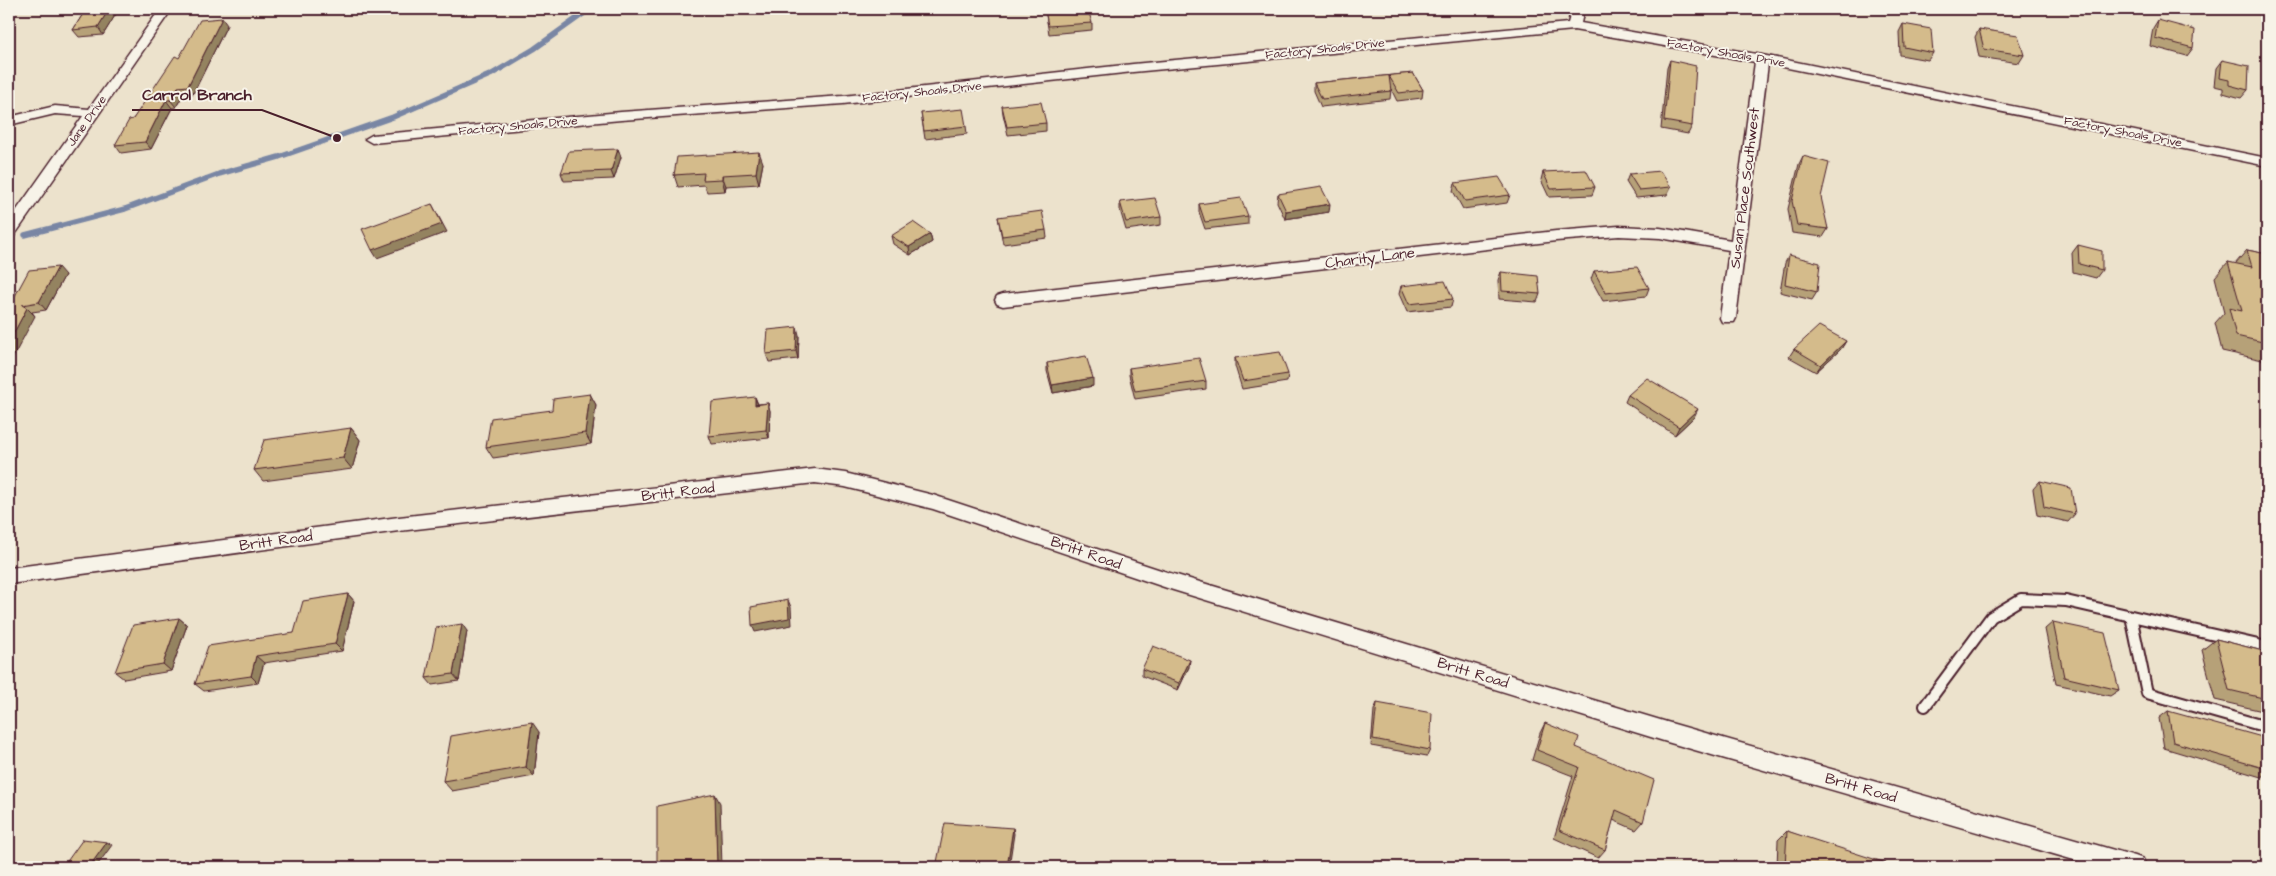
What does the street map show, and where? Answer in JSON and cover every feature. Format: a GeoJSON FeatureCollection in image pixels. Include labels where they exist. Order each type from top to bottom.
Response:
{"type":"FeatureCollection","features":[{"type":"Feature","properties":{"kind":"street","name":"Jane Drive"},"geometry":{"type":"LineString","coordinates":[[9,232],[166,9]]}},
{"type":"Feature","properties":{"kind":"street"},"geometry":{"type":"LineString","coordinates":[[1574,26],[1578,9]]}},
{"type":"Feature","properties":{"kind":"street","name":"Factory Shoals Drive"},"geometry":{"type":"LineString","coordinates":[[372,139],[621,116],[843,100],[1153,66],[1574,26],[1762,59],[2267,162]]}},
{"type":"Feature","properties":{"kind":"street","name":"Susan Place Southwest"},"geometry":{"type":"LineString","coordinates":[[1728,318],[1762,59]]}},
{"type":"Feature","properties":{"kind":"street"},"geometry":{"type":"LineString","coordinates":[[9,121],[55,110],[93,113]]}},
{"type":"Feature","properties":{"kind":"street","name":"Charity Lane"},"geometry":{"type":"LineString","coordinates":[[1003,300],[1556,236],[1610,232],[1660,233],[1738,246]]}},
{"type":"Feature","properties":{"kind":"street","name":"Britt Road"},"geometry":{"type":"LineString","coordinates":[[9,576],[398,524],[805,477],[815,476],[845,480],[933,502],[1170,582],[1657,729],[2135,867]]}},
{"type":"Feature","properties":{"kind":"lane"},"geometry":{"type":"LineString","coordinates":[[1925,706],[1991,617],[2021,599],[2066,601],[2267,647]]}},
{"type":"Feature","properties":{"kind":"lane"},"geometry":{"type":"LineString","coordinates":[[2131,616],[2147,693],[2267,727]]}},
{"type":"Feature","properties":{"kind":"building"},"geometry":{"type":"Polygon","coordinates":[[[86,9],[109,9],[98,27],[73,30],[86,9]]]}},
{"type":"Feature","properties":{"kind":"building"},"geometry":{"type":"Polygon","coordinates":[[[1045,9],[1088,9],[1092,23],[1048,26],[1045,9]]]}},
{"type":"Feature","properties":{"kind":"building"},"geometry":{"type":"Polygon","coordinates":[[[222,18],[188,86],[178,87],[170,100],[166,100],[145,142],[115,145],[129,120],[133,119],[175,56],[179,58],[200,20],[222,18]]]}},
{"type":"Feature","properties":{"kind":"building"},"geometry":{"type":"Polygon","coordinates":[[[2158,20],[2195,30],[2193,48],[2155,38],[2158,20]]]}},
{"type":"Feature","properties":{"kind":"building"},"geometry":{"type":"Polygon","coordinates":[[[1903,24],[1931,29],[1933,53],[1904,47],[1903,24]]]}},
{"type":"Feature","properties":{"kind":"building"},"geometry":{"type":"Polygon","coordinates":[[[1979,29],[2018,35],[2024,55],[1984,49],[1979,29]]]}},
{"type":"Feature","properties":{"kind":"building"},"geometry":{"type":"Polygon","coordinates":[[[1670,60],[1696,66],[1692,126],[1664,121],[1670,60]]]}},
{"type":"Feature","properties":{"kind":"building"},"geometry":{"type":"Polygon","coordinates":[[[2222,60],[2249,66],[2248,90],[2229,85],[2229,80],[2220,78],[2222,60]]]}},
{"type":"Feature","properties":{"kind":"building"},"geometry":{"type":"Polygon","coordinates":[[[1413,73],[1423,90],[1399,93],[1389,76],[1391,91],[1322,99],[1314,83],[1413,73]]]}},
{"type":"Feature","properties":{"kind":"building"},"geometry":{"type":"Polygon","coordinates":[[[1041,102],[1046,123],[1007,127],[1002,106],[1041,102]]]}},
{"type":"Feature","properties":{"kind":"building"},"geometry":{"type":"Polygon","coordinates":[[[963,109],[966,126],[924,131],[921,113],[963,109]]]}},
{"type":"Feature","properties":{"kind":"building"},"geometry":{"type":"Polygon","coordinates":[[[618,149],[611,171],[561,173],[569,151],[618,149]]]}},
{"type":"Feature","properties":{"kind":"building"},"geometry":{"type":"Polygon","coordinates":[[[759,152],[756,173],[722,175],[722,179],[703,180],[704,173],[674,175],[677,157],[759,152]]]}},
{"type":"Feature","properties":{"kind":"building"},"geometry":{"type":"Polygon","coordinates":[[[1803,156],[1829,163],[1821,197],[1828,229],[1797,225],[1792,201],[1803,156]]]}},
{"type":"Feature","properties":{"kind":"building"},"geometry":{"type":"Polygon","coordinates":[[[1586,170],[1595,187],[1551,189],[1543,172],[1586,170]]]}},
{"type":"Feature","properties":{"kind":"building"},"geometry":{"type":"Polygon","coordinates":[[[1660,171],[1671,187],[1639,190],[1629,174],[1660,171]]]}},
{"type":"Feature","properties":{"kind":"building"},"geometry":{"type":"Polygon","coordinates":[[[1499,177],[1510,195],[1465,201],[1455,183],[1499,177]]]}},
{"type":"Feature","properties":{"kind":"building"},"geometry":{"type":"Polygon","coordinates":[[[1321,187],[1330,204],[1286,211],[1278,194],[1321,187]]]}},
{"type":"Feature","properties":{"kind":"building"},"geometry":{"type":"Polygon","coordinates":[[[1155,198],[1161,217],[1126,222],[1120,202],[1155,198]]]}},
{"type":"Feature","properties":{"kind":"building"},"geometry":{"type":"Polygon","coordinates":[[[1241,198],[1248,216],[1205,222],[1199,204],[1241,198]]]}},
{"type":"Feature","properties":{"kind":"building"},"geometry":{"type":"Polygon","coordinates":[[[432,204],[442,224],[372,250],[362,229],[432,204]]]}},
{"type":"Feature","properties":{"kind":"building"},"geometry":{"type":"Polygon","coordinates":[[[1042,211],[1046,230],[1002,236],[998,217],[1042,211]]]}},
{"type":"Feature","properties":{"kind":"building"},"geometry":{"type":"Polygon","coordinates":[[[913,222],[930,234],[909,247],[891,236],[913,222]]]}},
{"type":"Feature","properties":{"kind":"building"},"geometry":{"type":"Polygon","coordinates":[[[2078,245],[2102,251],[2102,270],[2079,264],[2078,245]]]}},
{"type":"Feature","properties":{"kind":"building"},"geometry":{"type":"Polygon","coordinates":[[[2247,250],[2267,254],[2267,343],[2236,336],[2229,308],[2242,311],[2228,262],[2252,267],[2247,250]]]}},
{"type":"Feature","properties":{"kind":"building"},"geometry":{"type":"Polygon","coordinates":[[[1789,255],[1820,263],[1817,292],[1785,284],[1789,255]]]}},
{"type":"Feature","properties":{"kind":"building"},"geometry":{"type":"Polygon","coordinates":[[[58,267],[39,302],[22,305],[27,308],[9,342],[9,307],[29,270],[58,267]]]}},
{"type":"Feature","properties":{"kind":"building"},"geometry":{"type":"Polygon","coordinates":[[[1637,267],[1649,288],[1606,293],[1594,271],[1637,267]]]}},
{"type":"Feature","properties":{"kind":"building"},"geometry":{"type":"Polygon","coordinates":[[[1501,272],[1538,276],[1540,294],[1502,291],[1501,272]]]}},
{"type":"Feature","properties":{"kind":"building"},"geometry":{"type":"Polygon","coordinates":[[[1445,281],[1453,299],[1409,304],[1401,286],[1445,281]]]}},
{"type":"Feature","properties":{"kind":"building"},"geometry":{"type":"Polygon","coordinates":[[[1819,326],[1846,341],[1821,365],[1794,349],[1819,326]]]}},
{"type":"Feature","properties":{"kind":"building"},"geometry":{"type":"Polygon","coordinates":[[[797,327],[796,351],[766,354],[768,330],[797,327]]]}},
{"type":"Feature","properties":{"kind":"building"},"geometry":{"type":"Polygon","coordinates":[[[1280,352],[1288,374],[1243,381],[1235,358],[1280,352]]]}},
{"type":"Feature","properties":{"kind":"building"},"geometry":{"type":"Polygon","coordinates":[[[1086,356],[1093,378],[1052,385],[1047,363],[1086,356]]]}},
{"type":"Feature","properties":{"kind":"building"},"geometry":{"type":"Polygon","coordinates":[[[1199,358],[1206,381],[1135,391],[1129,368],[1199,358]]]}},
{"type":"Feature","properties":{"kind":"building"},"geometry":{"type":"Polygon","coordinates":[[[1647,378],[1698,409],[1679,427],[1628,395],[1647,378]]]}},
{"type":"Feature","properties":{"kind":"building"},"geometry":{"type":"Polygon","coordinates":[[[590,394],[585,433],[486,447],[491,418],[552,410],[553,399],[590,394]]]}},
{"type":"Feature","properties":{"kind":"building"},"geometry":{"type":"Polygon","coordinates":[[[755,397],[755,405],[768,403],[766,430],[709,436],[712,402],[755,397]]]}},
{"type":"Feature","properties":{"kind":"building"},"geometry":{"type":"Polygon","coordinates":[[[351,428],[343,458],[254,470],[264,440],[351,428]]]}},
{"type":"Feature","properties":{"kind":"building"},"geometry":{"type":"Polygon","coordinates":[[[2040,481],[2071,488],[2075,514],[2044,507],[2040,481]]]}},
{"type":"Feature","properties":{"kind":"building"},"geometry":{"type":"Polygon","coordinates":[[[348,594],[335,644],[256,656],[251,676],[195,684],[208,646],[294,633],[303,601],[348,594]]]}},
{"type":"Feature","properties":{"kind":"building"},"geometry":{"type":"Polygon","coordinates":[[[788,600],[789,618],[752,625],[751,607],[788,600]]]}},
{"type":"Feature","properties":{"kind":"building"},"geometry":{"type":"Polygon","coordinates":[[[179,618],[163,664],[115,672],[133,625],[179,618]]]}},
{"type":"Feature","properties":{"kind":"building"},"geometry":{"type":"Polygon","coordinates":[[[2053,622],[2105,633],[2119,690],[2064,677],[2053,622]]]}},
{"type":"Feature","properties":{"kind":"building"},"geometry":{"type":"Polygon","coordinates":[[[462,624],[453,674],[426,678],[436,628],[462,624]]]}},
{"type":"Feature","properties":{"kind":"building"},"geometry":{"type":"Polygon","coordinates":[[[2216,639],[2267,652],[2267,699],[2229,690],[2216,639]]]}},
{"type":"Feature","properties":{"kind":"building"},"geometry":{"type":"Polygon","coordinates":[[[1153,646],[1190,660],[1179,683],[1142,669],[1153,646]]]}},
{"type":"Feature","properties":{"kind":"building"},"geometry":{"type":"Polygon","coordinates":[[[1377,703],[1432,713],[1430,750],[1373,739],[1377,703]]]}},
{"type":"Feature","properties":{"kind":"building"},"geometry":{"type":"Polygon","coordinates":[[[2168,711],[2262,737],[2267,757],[2267,769],[2173,742],[2168,711]]]}},
{"type":"Feature","properties":{"kind":"building"},"geometry":{"type":"Polygon","coordinates":[[[532,722],[526,767],[443,781],[451,736],[532,722]]]}},
{"type":"Feature","properties":{"kind":"building"},"geometry":{"type":"Polygon","coordinates":[[[1545,723],[1579,737],[1576,747],[1654,780],[1643,822],[1616,810],[1605,850],[1559,830],[1579,767],[1537,750],[1545,723]]]}},
{"type":"Feature","properties":{"kind":"building"},"geometry":{"type":"Polygon","coordinates":[[[715,794],[717,867],[657,867],[657,806],[715,794]]]}},
{"type":"Feature","properties":{"kind":"building"},"geometry":{"type":"Polygon","coordinates":[[[945,823],[1013,828],[1007,867],[936,867],[945,823]]]}},
{"type":"Feature","properties":{"kind":"building"},"geometry":{"type":"Polygon","coordinates":[[[1787,831],[1886,863],[1886,867],[1785,867],[1787,831]]]}},
{"type":"Feature","properties":{"kind":"building"},"geometry":{"type":"Polygon","coordinates":[[[83,839],[107,842],[89,867],[63,867],[83,839]]]}},
{"type":"Feature","properties":{"kind":"waterway"},"geometry":{"type":"LineString","coordinates":[[25,235],[125,209],[219,174],[279,157],[393,117],[492,74],[534,49],[590,9]]}},
{"type":"Feature","properties":{"kind":"place","name":"Carrol Branch"},"geometry":{"type":"Point","coordinates":[337,138]}}]}
